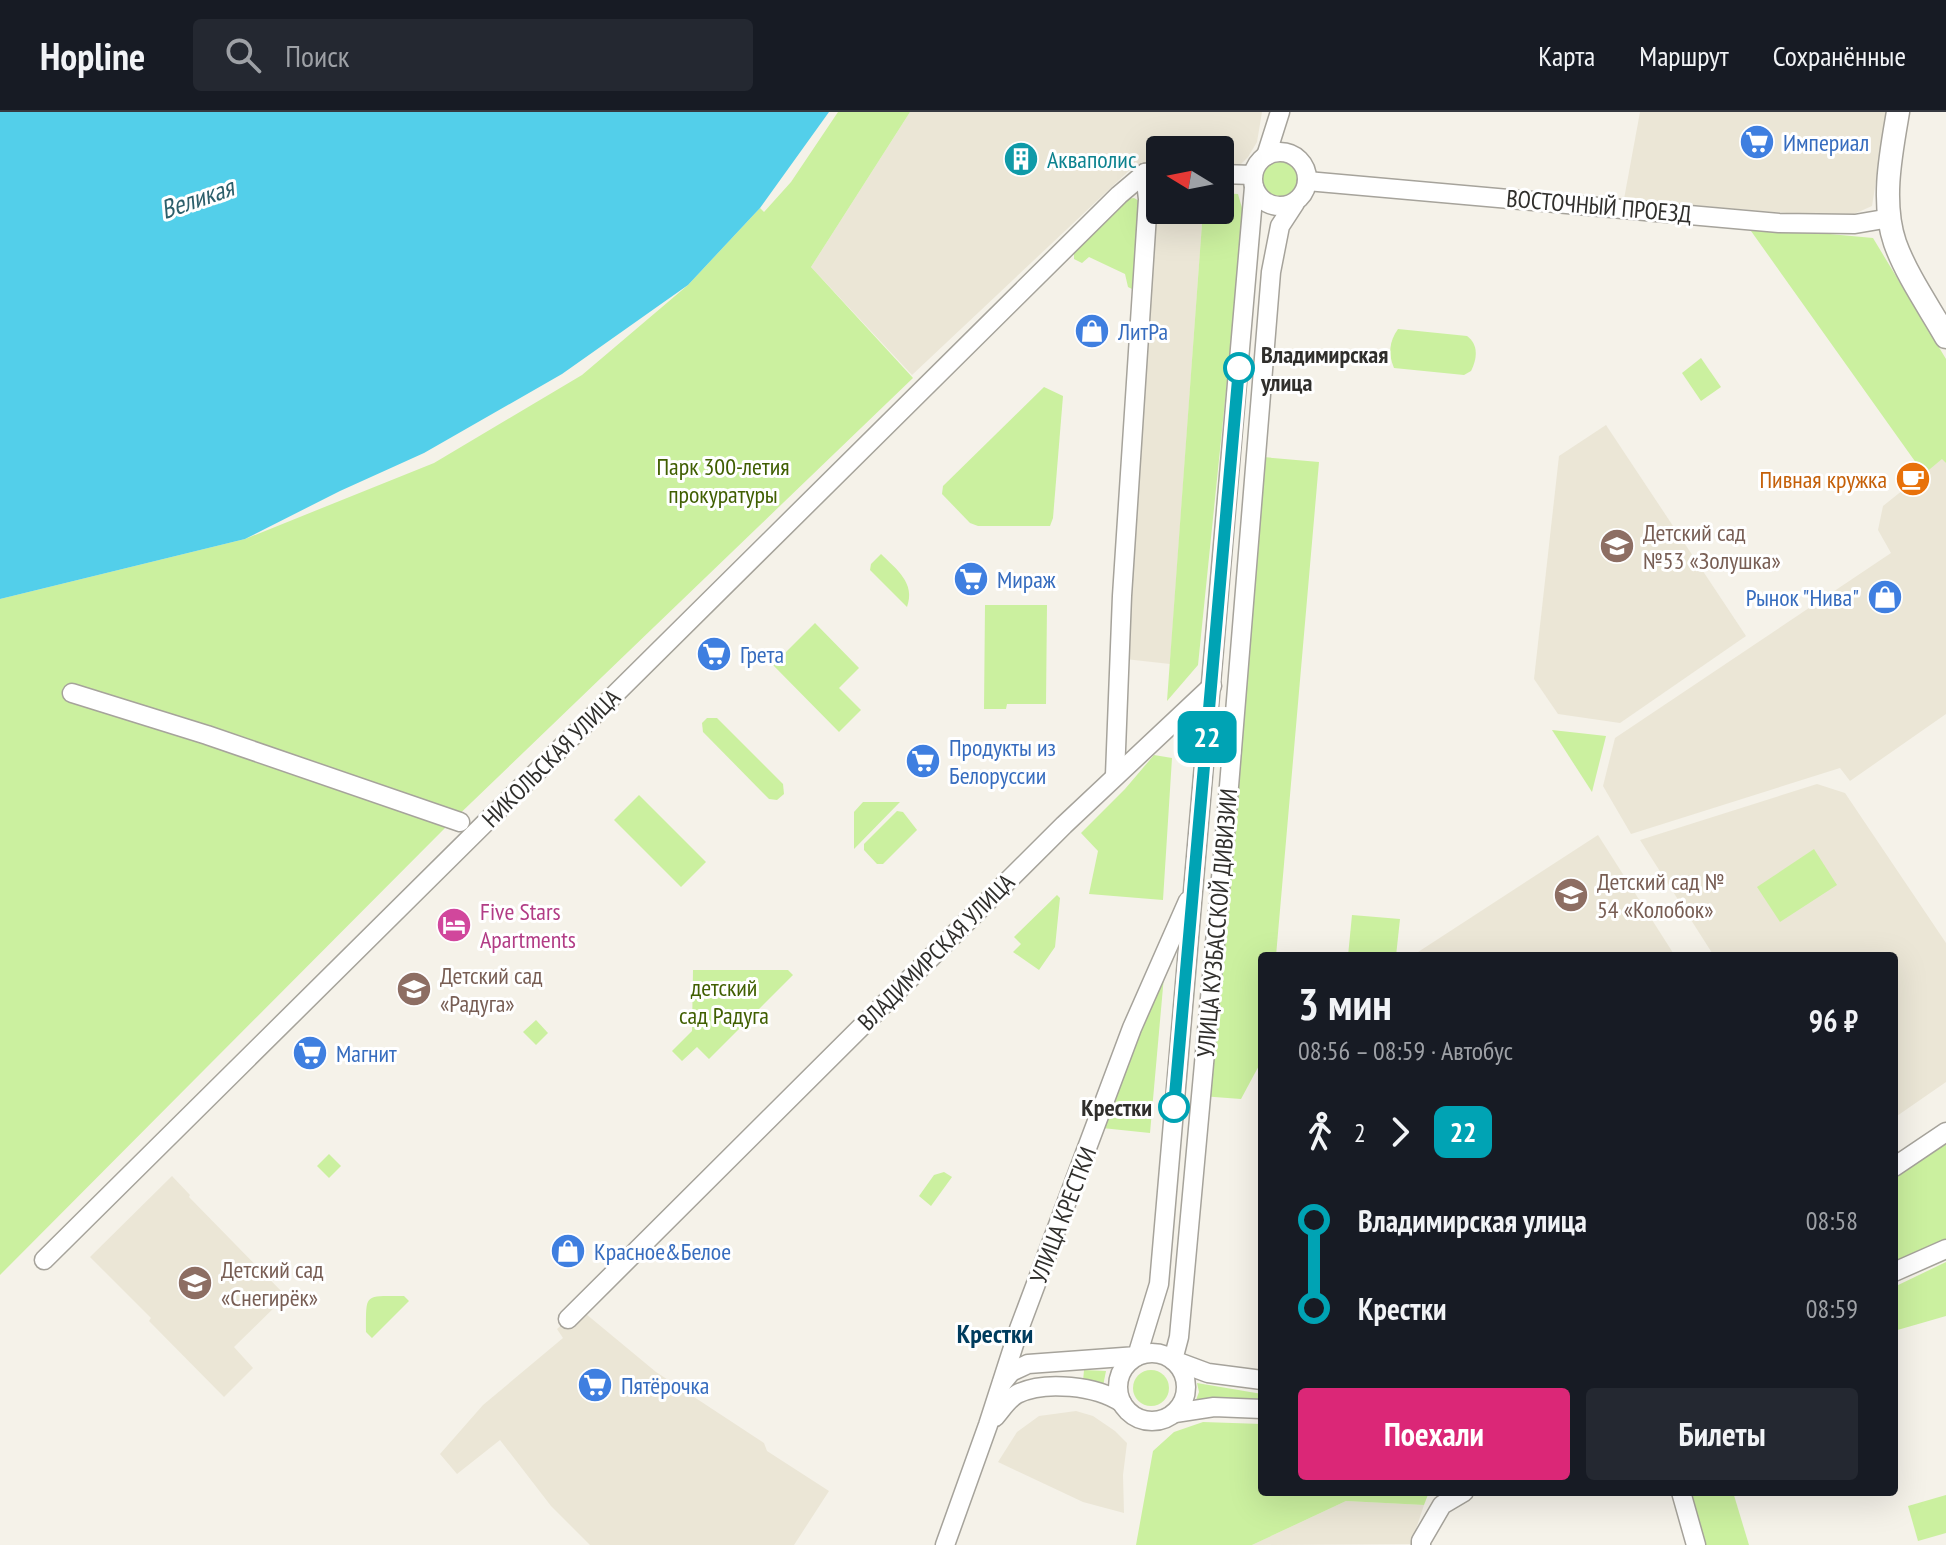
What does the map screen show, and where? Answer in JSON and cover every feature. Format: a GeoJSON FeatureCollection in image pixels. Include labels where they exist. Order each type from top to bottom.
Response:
{"type":"FeatureCollection","features":[{"type":"Feature","properties":{"kind":"main road"},"geometry":{"type":"LineString","coordinates":[[1898,112],[1889,177],[1890,218],[1900,254],[1946,337]]}},
{"type":"Feature","properties":{"kind":"street","name":"УЛИЦА КУЗБАССКОЙ ДИВИЗИИ"},"geometry":{"type":"LineString","coordinates":[[1137,1356],[1159,1284],[1253,181],[1259,161],[1266,156],[1281,112]]}},
{"type":"Feature","properties":{"kind":"street","name":"УЛИЦА КУЗБАССКОЙ ДИВИЗИИ"},"geometry":{"type":"LineString","coordinates":[[1173,1360],[1179,1337],[1201,1116],[1271,272],[1280,226],[1301,197],[1307,181],[1303,164],[1293,156],[1281,112]]}},
{"type":"Feature","properties":{"kind":"street"},"geometry":{"type":"LineString","coordinates":[[1266,156],[1281,152],[1293,156]]}},
{"type":"Feature","properties":{"kind":"street"},"geometry":{"type":"LineString","coordinates":[[1234,177],[1253,181],[1261,200],[1269,205],[1278,207],[1295,203]]}},
{"type":"Feature","properties":{"kind":"street","name":"НИКОЛЬСКАЯ УЛИЦА"},"geometry":{"type":"LineString","coordinates":[[44,1260],[1059,255],[1146,178]]}},
{"type":"Feature","properties":{"kind":"street","name":"ВОСТОЧНЫЙ ПРОЕЗД"},"geometry":{"type":"LineString","coordinates":[[1307,181],[1779,223],[1855,224],[1890,218]]}},
{"type":"Feature","properties":{"kind":"street"},"geometry":{"type":"LineString","coordinates":[[1115,775],[1122,596],[1146,224]]}},
{"type":"Feature","properties":{"kind":"street","name":"ВЛАДИМИРСКАЯ УЛИЦА"},"geometry":{"type":"LineString","coordinates":[[568,1319],[1115,775],[1212,686]]}},
{"type":"Feature","properties":{"kind":"street"},"geometry":{"type":"LineString","coordinates":[[72,693],[207,735],[460,822]]}},
{"type":"Feature","properties":{"kind":"street","name":"УЛИЦА КРЕСТКИ"},"geometry":{"type":"LineString","coordinates":[[945,1545],[1132,1028],[1193,890]]}},
{"type":"Feature","properties":{"kind":"street"},"geometry":{"type":"LineString","coordinates":[[1898,1164],[1946,1132]]}},
{"type":"Feature","properties":{"kind":"street"},"geometry":{"type":"LineString","coordinates":[[1898,1270],[1946,1249]]}},
{"type":"Feature","properties":{"kind":"street"},"geometry":{"type":"LineString","coordinates":[[1026,1391],[1007,1372],[1028,1364],[1137,1356],[1150,1352],[1164,1354],[1180,1366],[1186,1382],[1186,1394],[1175,1413]]}},
{"type":"Feature","properties":{"kind":"street"},"geometry":{"type":"LineString","coordinates":[[1122,1403],[1117,1388],[1119,1377],[1126,1364],[1137,1356]]}},
{"type":"Feature","properties":{"kind":"street"},"geometry":{"type":"LineString","coordinates":[[1173,1360],[1208,1373],[1258,1379]]}},
{"type":"Feature","properties":{"kind":"street"},"geometry":{"type":"LineString","coordinates":[[988,1425],[1015,1395],[1069,1386],[1107,1395],[1122,1403],[1133,1416],[1144,1420],[1165,1419],[1175,1413],[1214,1407],[1258,1409]]}},
{"type":"Feature","properties":{"kind":"street"},"geometry":{"type":"LineString","coordinates":[[1421,1545],[1442,1505],[1458,1496]]}},
{"type":"Feature","properties":{"kind":"street"},"geometry":{"type":"LineString","coordinates":[[1682,1496],[1696,1545]]}},
{"type":"Feature","properties":{"kind":"shaded area"},"geometry":{"type":"Polygon","coordinates":[[[910,112],[1262,112],[1257,142],[1239,166],[1234,167],[1234,136],[1146,136],[1146,166],[1134,166],[912,375],[811,267],[910,112]]]}},
{"type":"Feature","properties":{"kind":"shaded area"},"geometry":{"type":"Polygon","coordinates":[[[1640,112],[1887,112],[1872,206],[1845,218],[1624,199],[1640,112]]]}},
{"type":"Feature","properties":{"kind":"shaded area"},"geometry":{"type":"Polygon","coordinates":[[[1152,224],[1202,224],[1170,664],[1125,659],[1152,224]]]}},
{"type":"Feature","properties":{"kind":"shaded area","name":"Детский сад №53 «Золушка»"},"geometry":{"type":"Polygon","coordinates":[[[1606,425],[1746,636],[1620,723],[1558,714],[1534,679],[1559,456],[1606,425]]]}},
{"type":"Feature","properties":{"kind":"shaded area"},"geometry":{"type":"Polygon","coordinates":[[[1943,458],[1946,463],[1946,714],[1850,781],[1840,768],[1631,834],[1603,786],[1615,738],[1891,553],[1878,530],[1883,506],[1943,458]]]}},
{"type":"Feature","properties":{"kind":"shaded area"},"geometry":{"type":"Polygon","coordinates":[[[1817,784],[1845,793],[1946,943],[1946,1082],[1898,1115],[1898,952],[1711,952],[1640,840],[1817,784]]]}},
{"type":"Feature","properties":{"kind":"shaded area","name":"Детский сад № 54 «Колобок»"},"geometry":{"type":"Polygon","coordinates":[[[1598,835],[1672,952],[1418,952],[1598,835]]]}},
{"type":"Feature","properties":{"kind":"shaded area","name":"Детский сад «Снегирёк»"},"geometry":{"type":"Polygon","coordinates":[[[172,1176],[286,1296],[234,1347],[253,1368],[224,1397],[90,1257],[172,1176]]]}},
{"type":"Feature","properties":{"kind":"shaded area"},"geometry":{"type":"Polygon","coordinates":[[[580,1309],[656,1372],[764,1443],[767,1451],[829,1491],[794,1545],[590,1545],[551,1506],[500,1440],[457,1474],[440,1454],[483,1405],[563,1338],[557,1329],[580,1309]]]}},
{"type":"Feature","properties":{"kind":"shaded area"},"geometry":{"type":"Polygon","coordinates":[[[1076,1411],[1093,1416],[1127,1443],[1123,1475],[1124,1513],[1083,1502],[998,1462],[1017,1432],[1039,1416],[1076,1411]]]}},
{"type":"Feature","properties":{"kind":"shaded area"},"geometry":{"type":"Polygon","coordinates":[[[1346,1501],[1424,1505],[1411,1544],[1252,1545],[1346,1501]]]}},
{"type":"Feature","properties":{"kind":"green space","name":"Парк 300-летия прокуратуры"},"geometry":{"type":"Polygon","coordinates":[[[838,112],[910,112],[811,267],[913,378],[447,826],[0,1275],[0,599],[245,539],[434,463],[582,375],[688,285],[760,208],[764,212],[791,182],[838,112]]]}},
{"type":"Feature","properties":{"kind":"green space"},"geometry":{"type":"Polygon","coordinates":[[[1280,160],[1294,166],[1300,180],[1294,194],[1280,200],[1266,194],[1260,180],[1266,166],[1280,160]]]}},
{"type":"Feature","properties":{"kind":"green space"},"geometry":{"type":"Polygon","coordinates":[[[1234,194],[1238,194],[1244,215],[1198,665],[1167,701],[1202,224],[1234,224],[1234,194]]]}},
{"type":"Feature","properties":{"kind":"green space"},"geometry":{"type":"Polygon","coordinates":[[[1134,198],[1141,202],[1134,290],[1128,287],[1125,274],[1089,257],[1082,263],[1074,259],[1074,253],[1125,199],[1134,198]]]}},
{"type":"Feature","properties":{"kind":"green space"},"geometry":{"type":"Polygon","coordinates":[[[1765,228],[1873,238],[1946,359],[1946,463],[1942,459],[1924,474],[1751,231],[1765,228]]]}},
{"type":"Feature","properties":{"kind":"green space"},"geometry":{"type":"Polygon","coordinates":[[[1398,329],[1467,336],[1476,352],[1471,371],[1464,375],[1394,368],[1390,348],[1398,329]]]}},
{"type":"Feature","properties":{"kind":"green space"},"geometry":{"type":"Polygon","coordinates":[[[1701,358],[1721,387],[1701,401],[1682,373],[1701,358]]]}},
{"type":"Feature","properties":{"kind":"green space"},"geometry":{"type":"Polygon","coordinates":[[[1044,387],[1063,396],[1050,526],[978,526],[970,523],[942,494],[943,486],[1044,387]]]}},
{"type":"Feature","properties":{"kind":"green space"},"geometry":{"type":"Polygon","coordinates":[[[1263,457],[1319,462],[1276,952],[1258,952],[1258,1067],[1241,1099],[1201,1096],[1263,457]]]}},
{"type":"Feature","properties":{"kind":"green space"},"geometry":{"type":"Polygon","coordinates":[[[881,554],[907,584],[907,607],[870,570],[871,564],[881,554]]]}},
{"type":"Feature","properties":{"kind":"green space"},"geometry":{"type":"Polygon","coordinates":[[[985,605],[1047,605],[1046,704],[1007,704],[1006,709],[984,709],[985,605]]]}},
{"type":"Feature","properties":{"kind":"green space"},"geometry":{"type":"Polygon","coordinates":[[[815,623],[859,668],[839,688],[861,710],[839,732],[773,665],[815,623]]]}},
{"type":"Feature","properties":{"kind":"green space"},"geometry":{"type":"Polygon","coordinates":[[[707,718],[717,718],[783,784],[784,794],[777,800],[769,799],[703,732],[702,723],[707,718]]]}},
{"type":"Feature","properties":{"kind":"green space"},"geometry":{"type":"Polygon","coordinates":[[[1552,730],[1606,736],[1592,792],[1552,730]]]}},
{"type":"Feature","properties":{"kind":"green space"},"geometry":{"type":"Polygon","coordinates":[[[1154,755],[1172,758],[1163,900],[1089,894],[1098,851],[1081,833],[1154,755]]]}},
{"type":"Feature","properties":{"kind":"green space"},"geometry":{"type":"Polygon","coordinates":[[[639,795],[706,862],[681,887],[614,820],[639,795]]]}},
{"type":"Feature","properties":{"kind":"green space"},"geometry":{"type":"Polygon","coordinates":[[[863,802],[900,802],[854,849],[854,812],[863,802]]]}},
{"type":"Feature","properties":{"kind":"green space"},"geometry":{"type":"Polygon","coordinates":[[[897,811],[903,812],[917,830],[883,864],[877,864],[864,850],[864,844],[897,811]]]}},
{"type":"Feature","properties":{"kind":"green space"},"geometry":{"type":"Polygon","coordinates":[[[1814,849],[1837,885],[1780,922],[1757,887],[1814,849]]]}},
{"type":"Feature","properties":{"kind":"green space"},"geometry":{"type":"Polygon","coordinates":[[[1057,895],[1060,898],[1055,947],[1039,970],[1013,952],[1021,944],[1014,937],[1057,895]]]}},
{"type":"Feature","properties":{"kind":"green space"},"geometry":{"type":"Polygon","coordinates":[[[1352,915],[1400,919],[1396,952],[1348,952],[1352,915]]]}},
{"type":"Feature","properties":{"kind":"green space","name":"детский сад Радуга"},"geometry":{"type":"Polygon","coordinates":[[[693,970],[788,970],[793,975],[709,1059],[697,1047],[682,1061],[672,1051],[692,1031],[693,970]]]}},
{"type":"Feature","properties":{"kind":"green space"},"geometry":{"type":"Polygon","coordinates":[[[1164,976],[1150,1133],[1102,1128],[1159,981],[1164,976]]]}},
{"type":"Feature","properties":{"kind":"green space"},"geometry":{"type":"Polygon","coordinates":[[[536,1020],[548,1033],[536,1045],[523,1032],[536,1020]]]}},
{"type":"Feature","properties":{"kind":"green space"},"geometry":{"type":"Polygon","coordinates":[[[1946,1142],[1946,1243],[1898,1265],[1898,1173],[1946,1142]]]}},
{"type":"Feature","properties":{"kind":"green space"},"geometry":{"type":"Polygon","coordinates":[[[329,1154],[341,1166],[329,1178],[317,1166],[329,1154]]]}},
{"type":"Feature","properties":{"kind":"green space"},"geometry":{"type":"Polygon","coordinates":[[[944,1172],[952,1177],[931,1206],[919,1196],[934,1175],[944,1172]]]}},
{"type":"Feature","properties":{"kind":"green space"},"geometry":{"type":"Polygon","coordinates":[[[1946,1262],[1946,1316],[1898,1330],[1898,1285],[1946,1262]]]}},
{"type":"Feature","properties":{"kind":"green space"},"geometry":{"type":"Polygon","coordinates":[[[404,1296],[409,1301],[372,1338],[366,1332],[366,1310],[370,1299],[404,1296]]]}},
{"type":"Feature","properties":{"kind":"green space"},"geometry":{"type":"Polygon","coordinates":[[[1084,1370],[1106,1371],[1103,1386],[1083,1381],[1084,1370]]]}},
{"type":"Feature","properties":{"kind":"green space"},"geometry":{"type":"Polygon","coordinates":[[[1151,1370],[1164,1375],[1169,1388],[1164,1401],[1151,1406],[1138,1401],[1133,1388],[1138,1375],[1151,1370]]]}},
{"type":"Feature","properties":{"kind":"green space"},"geometry":{"type":"Polygon","coordinates":[[[1197,1383],[1258,1393],[1258,1402],[1196,1400],[1199,1392],[1197,1383]]]}},
{"type":"Feature","properties":{"kind":"green space"},"geometry":{"type":"Polygon","coordinates":[[[1203,1422],[1258,1424],[1258,1496],[1427,1496],[1424,1505],[1346,1501],[1252,1545],[1136,1545],[1153,1451],[1174,1432],[1203,1422]]]}},
{"type":"Feature","properties":{"kind":"green space"},"geometry":{"type":"Polygon","coordinates":[[[1946,1495],[1946,1533],[1918,1541],[1908,1506],[1946,1495]]]}},
{"type":"Feature","properties":{"kind":"green space"},"geometry":{"type":"Polygon","coordinates":[[[1689,1496],[1734,1496],[1749,1545],[1703,1545],[1689,1496]]]}},
{"type":"Feature","properties":{"kind":"water","name":"Великая"},"geometry":{"type":"Polygon","coordinates":[[[0,112],[829,112],[760,208],[688,285],[562,374],[424,453],[245,539],[0,599],[0,112]]]}},
{"type":"Feature","properties":{"kind":"bus line","name":"22"},"geometry":{"type":"LineString","coordinates":[[1174,1107],[1239,368]]}},
{"type":"Feature","properties":{"kind":"place","name":"Империал"},"geometry":{"type":"Point","coordinates":[1757,142]}},
{"type":"Feature","properties":{"kind":"place","name":"Акваполис"},"geometry":{"type":"Point","coordinates":[1021,159]}},
{"type":"Feature","properties":{"kind":"place","name":"ЛитРа"},"geometry":{"type":"Point","coordinates":[1092,331]}},
{"type":"Feature","properties":{"kind":"place","name":"Владимирская улица"},"geometry":{"type":"Point","coordinates":[1239,368]}},
{"type":"Feature","properties":{"kind":"place","name":"Пивная кружка"},"geometry":{"type":"Point","coordinates":[1913,479]}},
{"type":"Feature","properties":{"kind":"place","name":"Детский сад №53 «Золушка»"},"geometry":{"type":"Point","coordinates":[1617,546]}},
{"type":"Feature","properties":{"kind":"place","name":"Мираж"},"geometry":{"type":"Point","coordinates":[971,579]}},
{"type":"Feature","properties":{"kind":"place","name":"Рынок \"Нива\""},"geometry":{"type":"Point","coordinates":[1885,597]}},
{"type":"Feature","properties":{"kind":"place","name":"Грета"},"geometry":{"type":"Point","coordinates":[714,654]}},
{"type":"Feature","properties":{"kind":"place","name":"Продукты из Белоруссии"},"geometry":{"type":"Point","coordinates":[923,761]}},
{"type":"Feature","properties":{"kind":"place","name":"Детский сад № 54 «Колобок»"},"geometry":{"type":"Point","coordinates":[1571,895]}},
{"type":"Feature","properties":{"kind":"place","name":"Five Stars Apartments"},"geometry":{"type":"Point","coordinates":[454,925]}},
{"type":"Feature","properties":{"kind":"place","name":"Детский сад «Радуга»"},"geometry":{"type":"Point","coordinates":[414,989]}},
{"type":"Feature","properties":{"kind":"place","name":"Магнит"},"geometry":{"type":"Point","coordinates":[310,1053]}},
{"type":"Feature","properties":{"kind":"place","name":"Крестки"},"geometry":{"type":"Point","coordinates":[1174,1107]}},
{"type":"Feature","properties":{"kind":"place","name":"Красное&Белое"},"geometry":{"type":"Point","coordinates":[568,1251]}},
{"type":"Feature","properties":{"kind":"place","name":"Детский сад «Снегирёк»"},"geometry":{"type":"Point","coordinates":[195,1283]}},
{"type":"Feature","properties":{"kind":"place","name":"Пятёрочка"},"geometry":{"type":"Point","coordinates":[595,1385]}},
{"type":"Feature","properties":{"kind":"district","name":"Крестки"},"geometry":{"type":"Point","coordinates":[995,1333]}}]}
